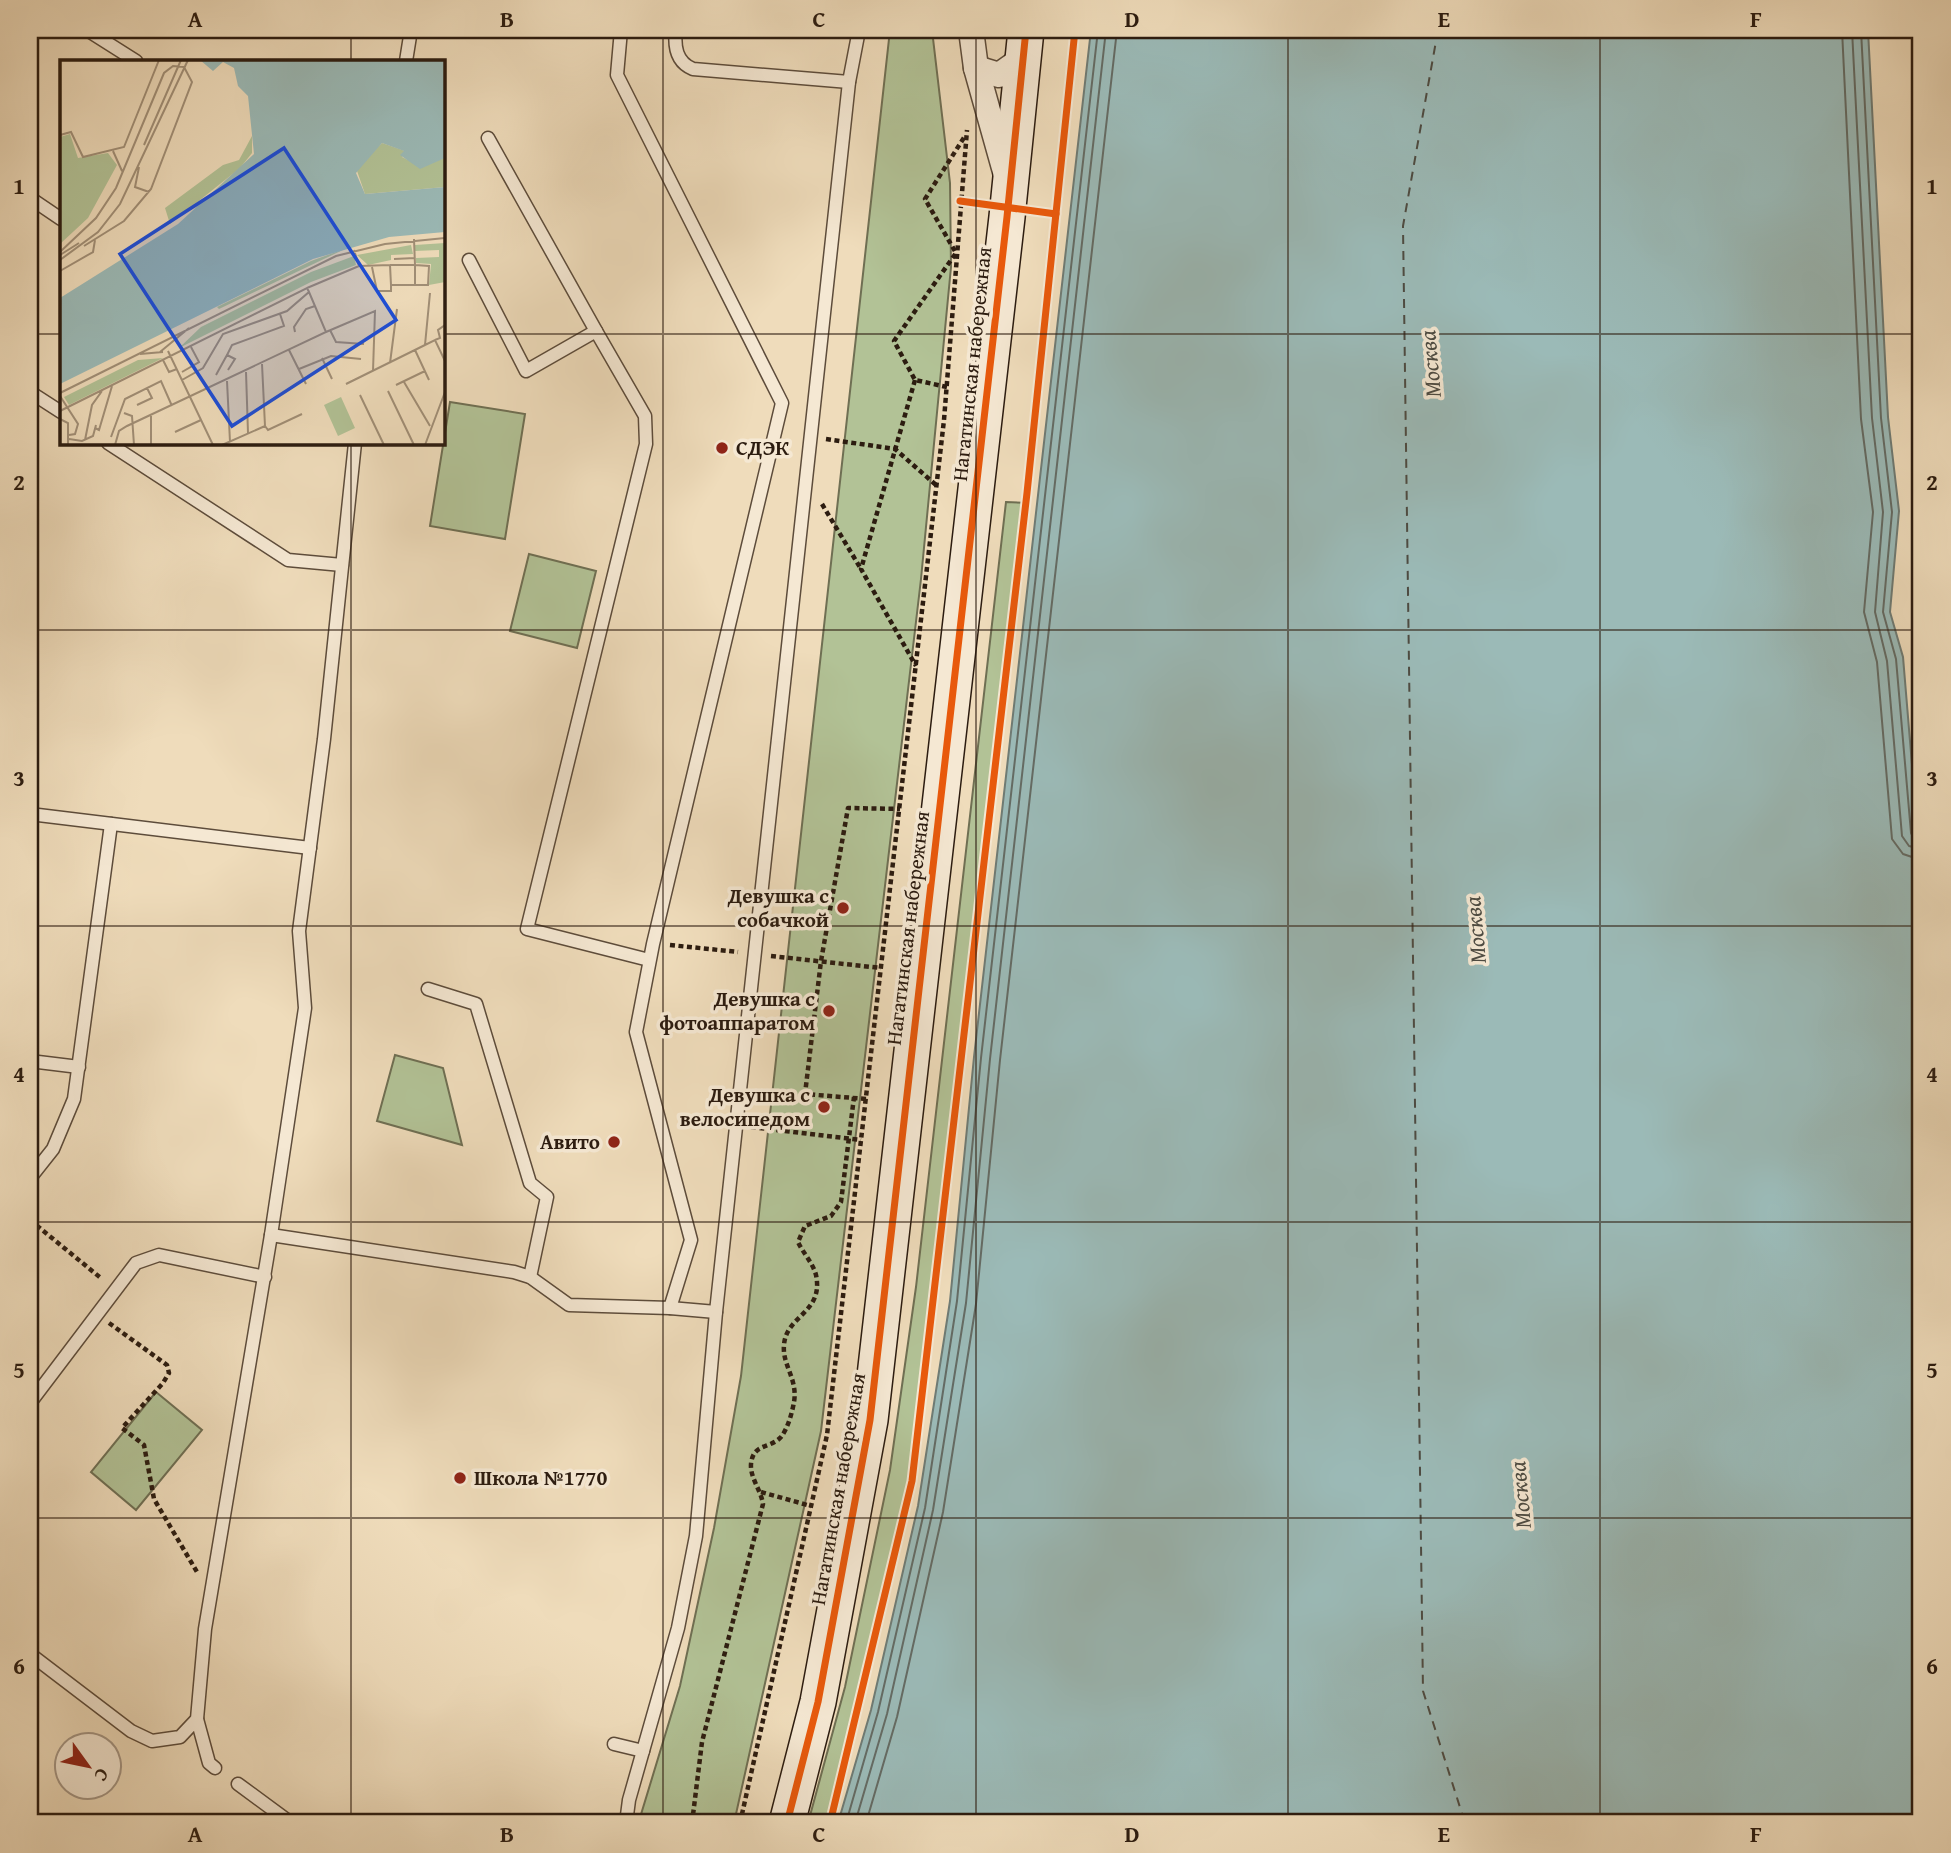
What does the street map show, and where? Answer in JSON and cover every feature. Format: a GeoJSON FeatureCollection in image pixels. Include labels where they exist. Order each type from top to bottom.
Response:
{"type":"FeatureCollection","features":[{"type":"Feature","properties":{"kind":"street"},"geometry":{"type":"LineString","coordinates":[[971,30],[976,68],[1009,197]]}},
{"type":"Feature","properties":{"kind":"street"},"geometry":{"type":"LineString","coordinates":[[976,68],[999,75],[1024,44]]}},
{"type":"Feature","properties":{"kind":"street","name":"Нагатинская набережная"},"geometry":{"type":"LineString","coordinates":[[787,1823],[818,1702],[870,1420],[1009,197],[1024,44]]}},
{"type":"Feature","properties":{"kind":"lane"},"geometry":{"type":"LineString","coordinates":[[87,30],[134,60]]}},
{"type":"Feature","properties":{"kind":"lane"},"geometry":{"type":"LineString","coordinates":[[407,60],[411,30]]}},
{"type":"Feature","properties":{"kind":"lane"},"geometry":{"type":"LineString","coordinates":[[621,30],[617,75],[782,403],[649,960],[636,1032],[691,1240],[670,1308]]}},
{"type":"Feature","properties":{"kind":"lane"},"geometry":{"type":"LineString","coordinates":[[676,30],[674,47],[685,66],[693,69],[849,82]]}},
{"type":"Feature","properties":{"kind":"lane"},"geometry":{"type":"LineString","coordinates":[[626,1823],[629,1800],[678,1628],[696,1536],[716,1312],[754,954],[849,82],[859,30]]}},
{"type":"Feature","properties":{"kind":"lane"},"geometry":{"type":"LineString","coordinates":[[488,138],[645,416],[646,444],[527,929],[649,960]]}},
{"type":"Feature","properties":{"kind":"lane"},"geometry":{"type":"LineString","coordinates":[[30,198],[60,218]]}},
{"type":"Feature","properties":{"kind":"lane"},"geometry":{"type":"LineString","coordinates":[[469,260],[526,371],[596,331]]}},
{"type":"Feature","properties":{"kind":"lane"},"geometry":{"type":"LineString","coordinates":[[30,392],[60,411]]}},
{"type":"Feature","properties":{"kind":"lane"},"geometry":{"type":"LineString","coordinates":[[110,444],[288,560],[342,565]]}},
{"type":"Feature","properties":{"kind":"lane"},"geometry":{"type":"LineString","coordinates":[[215,1768],[209,1763],[197,1719],[205,1629],[265,1277],[305,1008],[299,931],[324,739],[355,444]]}},
{"type":"Feature","properties":{"kind":"lane"},"geometry":{"type":"LineString","coordinates":[[30,814],[310,848]]}},
{"type":"Feature","properties":{"kind":"lane"},"geometry":{"type":"LineString","coordinates":[[30,1178],[54,1149],[74,1099],[111,824]]}},
{"type":"Feature","properties":{"kind":"lane"},"geometry":{"type":"LineString","coordinates":[[428,989],[476,1004],[530,1183],[547,1197],[530,1278]]}},
{"type":"Feature","properties":{"kind":"lane"},"geometry":{"type":"LineString","coordinates":[[30,1061],[79,1067]]}},
{"type":"Feature","properties":{"kind":"lane"},"geometry":{"type":"LineString","coordinates":[[271,1235],[513,1272],[530,1278],[569,1305],[716,1312]]}},
{"type":"Feature","properties":{"kind":"lane"},"geometry":{"type":"LineString","coordinates":[[30,1403],[136,1263],[159,1255],[265,1277]]}},
{"type":"Feature","properties":{"kind":"lane"},"geometry":{"type":"LineString","coordinates":[[30,1654],[131,1731],[152,1741],[180,1737],[197,1719]]}},
{"type":"Feature","properties":{"kind":"lane"},"geometry":{"type":"LineString","coordinates":[[614,1744],[643,1751]]}},
{"type":"Feature","properties":{"kind":"lane"},"geometry":{"type":"LineString","coordinates":[[238,1784],[291,1823]]}},
{"type":"Feature","properties":{"kind":"path"},"geometry":{"type":"LineString","coordinates":[[740,1823],[827,1435],[937,486],[947,387],[967,132],[925,199],[957,253]]}},
{"type":"Feature","properties":{"kind":"path"},"geometry":{"type":"LineString","coordinates":[[960,201],[1009,197]]}},
{"type":"Feature","properties":{"kind":"path"},"geometry":{"type":"LineString","coordinates":[[862,569],[915,380],[894,341],[957,253]]}},
{"type":"Feature","properties":{"kind":"path"},"geometry":{"type":"LineString","coordinates":[[915,380],[947,387]]}},
{"type":"Feature","properties":{"kind":"path"},"geometry":{"type":"LineString","coordinates":[[811,437],[895,449],[937,486]]}},
{"type":"Feature","properties":{"kind":"path"},"geometry":{"type":"LineString","coordinates":[[806,478],[862,569],[916,667]]}},
{"type":"Feature","properties":{"kind":"path"},"geometry":{"type":"LineString","coordinates":[[866,1099],[805,1094],[821,961],[848,808],[900,809]]}},
{"type":"Feature","properties":{"kind":"path"},"geometry":{"type":"LineString","coordinates":[[653,944],[754,954]]}},
{"type":"Feature","properties":{"kind":"path"},"geometry":{"type":"LineString","coordinates":[[778,957],[881,968]]}},
{"type":"Feature","properties":{"kind":"path"},"geometry":{"type":"LineString","coordinates":[[692,1823],[702,1742],[760,1517],[761,1491],[752,1477],[751,1464],[754,1453],[760,1446],[779,1439],[787,1428],[796,1386],[783,1345],[790,1327],[807,1312],[815,1300],[817,1288],[814,1268],[798,1242],[805,1226],[831,1216],[841,1202],[854,1097]]}},
{"type":"Feature","properties":{"kind":"path"},"geometry":{"type":"LineString","coordinates":[[736,1126],[861,1140]]}},
{"type":"Feature","properties":{"kind":"path"},"geometry":{"type":"LineString","coordinates":[[30,1220],[116,1290]]}},
{"type":"Feature","properties":{"kind":"path"},"geometry":{"type":"LineString","coordinates":[[97,1314],[167,1365],[169,1373],[163,1383],[122,1428],[144,1445],[154,1499],[211,1596]]}},
{"type":"Feature","properties":{"kind":"path"},"geometry":{"type":"LineString","coordinates":[[761,1491],[811,1506]]}},
{"type":"Feature","properties":{"kind":"green space"},"geometry":{"type":"Polygon","coordinates":[[[890,30],[932,30],[950,183],[951,267],[921,579],[821,1431],[734,1823],[643,1823],[639,1821],[680,1686],[714,1528],[741,1376],[890,30]]]}},
{"type":"Feature","properties":{"kind":"green space"},"geometry":{"type":"Polygon","coordinates":[[[450,402],[525,414],[505,539],[430,526],[450,402]]]}},
{"type":"Feature","properties":{"kind":"green space"},"geometry":{"type":"Polygon","coordinates":[[[1006,502],[1029,503],[953,1149],[910,1484],[828,1823],[808,1823],[845,1687],[890,1470],[916,1287],[1006,502]]]}},
{"type":"Feature","properties":{"kind":"green space"},"geometry":{"type":"Polygon","coordinates":[[[529,554],[596,571],[577,648],[510,631],[529,554]]]}},
{"type":"Feature","properties":{"kind":"green space"},"geometry":{"type":"Polygon","coordinates":[[[395,1055],[443,1068],[462,1145],[377,1121],[395,1055]]]}},
{"type":"Feature","properties":{"kind":"green space"},"geometry":{"type":"Polygon","coordinates":[[[156,1392],[202,1430],[136,1510],[91,1472],[156,1392]]]}},
{"type":"Feature","properties":{"kind":"water","name":"Москва"},"geometry":{"type":"Polygon","coordinates":[[[1091,30],[1868,30],[1888,417],[1899,511],[1890,612],[1903,657],[1921,873],[1921,1823],[838,1823],[871,1710],[918,1506],[950,1301],[974,1057],[1091,30]]]}},
{"type":"Feature","properties":{"kind":"ferry route"},"geometry":{"type":"LineString","coordinates":[[1438,30],[1403,226],[1423,1691],[1465,1823]]}},
{"type":"Feature","properties":{"kind":"cycle path"},"geometry":{"type":"LineString","coordinates":[[787,1823],[818,1702],[870,1420],[1026,30]]}},
{"type":"Feature","properties":{"kind":"cycle path"},"geometry":{"type":"LineString","coordinates":[[830,1823],[912,1481],[1027,493],[1075,30]]}},
{"type":"Feature","properties":{"kind":"cycle path"},"geometry":{"type":"LineString","coordinates":[[960,201],[1056,214]]}},
{"type":"Feature","properties":{"kind":"place","name":"СДЭК"},"geometry":{"type":"Point","coordinates":[722,448]}},
{"type":"Feature","properties":{"kind":"place","name":"Девушка с собачкой"},"geometry":{"type":"Point","coordinates":[843,908]}},
{"type":"Feature","properties":{"kind":"place","name":"Девушка с фотоаппаратом"},"geometry":{"type":"Point","coordinates":[829,1011]}},
{"type":"Feature","properties":{"kind":"place","name":"Девушка с велосипедом"},"geometry":{"type":"Point","coordinates":[824,1107]}},
{"type":"Feature","properties":{"kind":"place","name":"Авито"},"geometry":{"type":"Point","coordinates":[614,1142]}},
{"type":"Feature","properties":{"kind":"place","name":"Школа №1770"},"geometry":{"type":"Point","coordinates":[460,1478]}}]}
